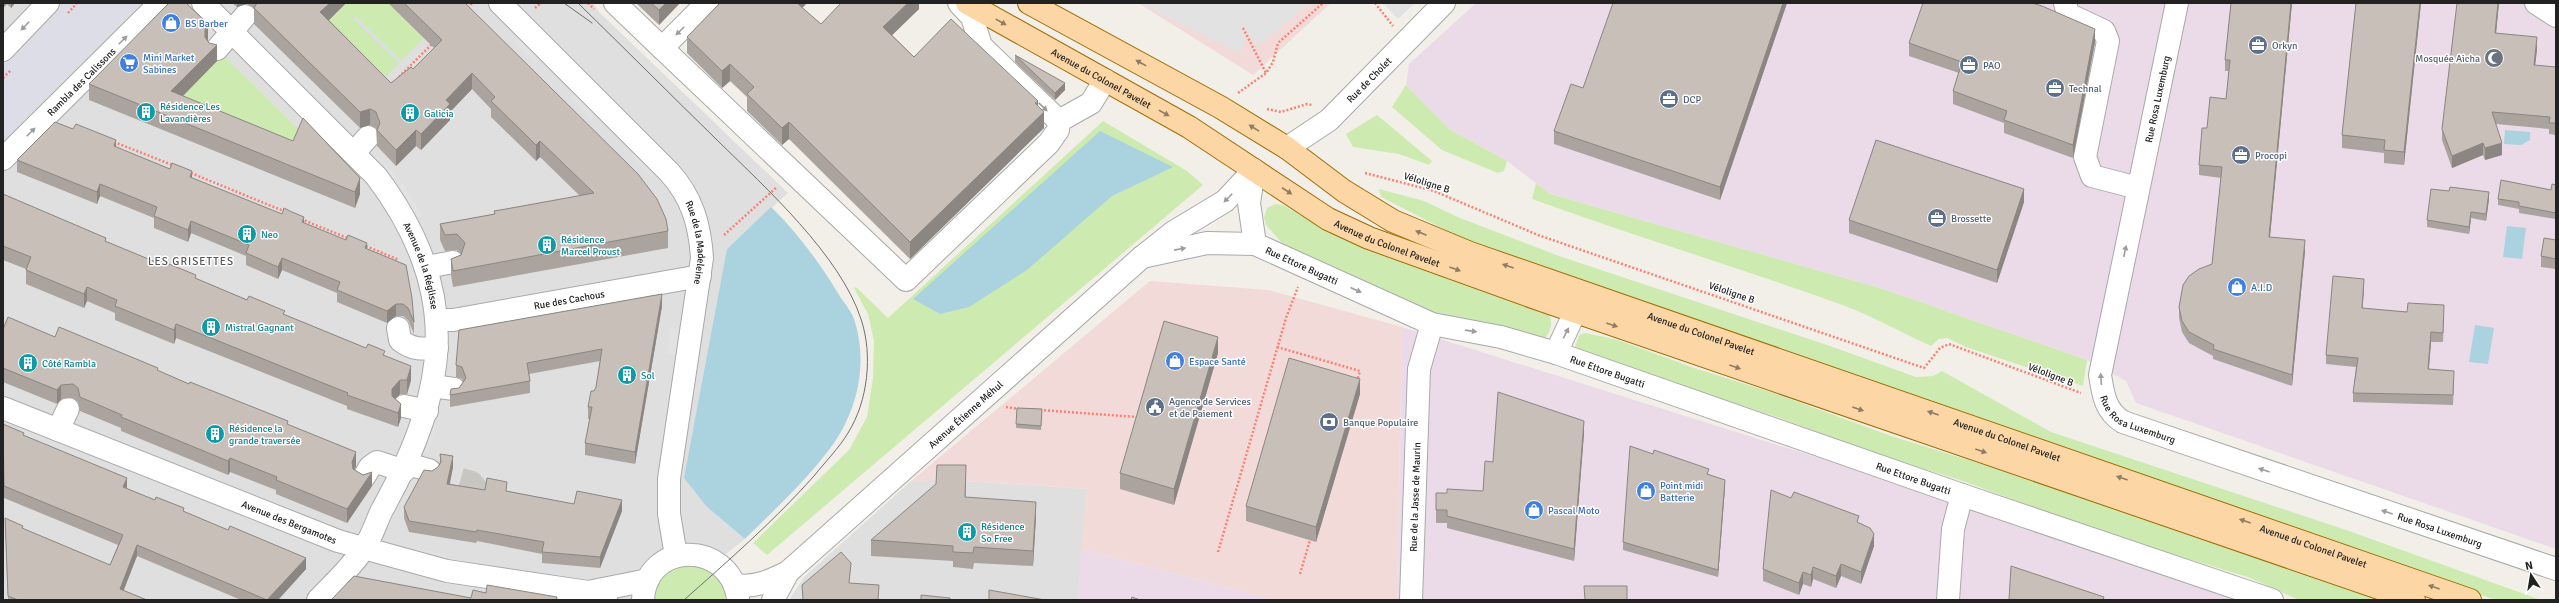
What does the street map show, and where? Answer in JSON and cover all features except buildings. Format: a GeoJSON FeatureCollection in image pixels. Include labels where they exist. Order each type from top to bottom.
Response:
{"type":"FeatureCollection","features":[{"type":"Feature","properties":{"kind":"main road","name":"Avenue du Colonel Pavelet"},"geometry":{"type":"LineString","coordinates":[[967,3],[1189,127],[1328,219],[1369,238],[1575,312],[2414,600]]}},
{"type":"Feature","properties":{"kind":"main road","name":"Avenue du Colonel Pavelet"},"geometry":{"type":"LineString","coordinates":[[1029,3],[1220,107],[1287,148],[1331,183],[1393,221],[1470,253],[2470,600]]}},
{"type":"Feature","properties":{"kind":"main road"},"geometry":{"type":"LineString","coordinates":[[1254,170],[1287,148]]}},
{"type":"Feature","properties":{"kind":"main road","name":"Avenue du Colonel Pavelet"},"geometry":{"type":"LineString","coordinates":[[1545,279],[1563,296],[1575,312]]}},
{"type":"Feature","properties":{"kind":"street"},"geometry":{"type":"LineString","coordinates":[[3,50],[48,3]]}},
{"type":"Feature","properties":{"kind":"street","name":"Rambla des Calissons"},"geometry":{"type":"LineString","coordinates":[[3,159],[160,3]]}},
{"type":"Feature","properties":{"kind":"street","name":"Avenue de la Réglisse"},"geometry":{"type":"LineString","coordinates":[[203,3],[239,24],[361,145],[397,204],[419,245],[427,267],[438,320],[437,348],[427,411],[406,467],[364,548],[318,600]]}},
{"type":"Feature","properties":{"kind":"street","name":"Rue de la Madeleine"},"geometry":{"type":"LineString","coordinates":[[500,3],[675,178],[694,211],[700,233],[702,258],[669,480],[669,514],[676,556]]}},
{"type":"Feature","properties":{"kind":"street"},"geometry":{"type":"LineString","coordinates":[[662,48],[707,3]]}},
{"type":"Feature","properties":{"kind":"street"},"geometry":{"type":"LineString","coordinates":[[959,3],[972,17],[981,46],[1059,121]]}},
{"type":"Feature","properties":{"kind":"street","name":"Rue de Cholet"},"geometry":{"type":"LineString","coordinates":[[1287,148],[1330,120],[1444,3]]}},
{"type":"Feature","properties":{"kind":"street"},"geometry":{"type":"LineString","coordinates":[[2065,3],[2068,14],[2104,31],[2108,41],[2085,157],[2089,170],[2092,176],[2138,188]]}},
{"type":"Feature","properties":{"kind":"street","name":"Rue Rosa Luxemburg"},"geometry":{"type":"LineString","coordinates":[[2177,3],[2100,375],[2108,408],[2113,416],[2123,422],[2556,569]]}},
{"type":"Feature","properties":{"kind":"street"},"geometry":{"type":"LineString","coordinates":[[2536,3],[2556,16]]}},
{"type":"Feature","properties":{"kind":"street"},"geometry":{"type":"LineString","coordinates":[[607,8],[662,48],[906,280],[1049,144],[1058,130],[1059,121]]}},
{"type":"Feature","properties":{"kind":"street"},"geometry":{"type":"LineString","coordinates":[[217,49],[239,24]]}},
{"type":"Feature","properties":{"kind":"street"},"geometry":{"type":"LineString","coordinates":[[1059,121],[1091,103],[1105,80]]}},
{"type":"Feature","properties":{"kind":"street","name":"Rue Ettore Bugatti"},"geometry":{"type":"LineString","coordinates":[[1254,170],[1249,203],[1255,244],[1432,324],[1501,337],[1556,353],[1962,495],[2272,600]]}},
{"type":"Feature","properties":{"kind":"street","name":"Avenue Étienne Méhul"},"geometry":{"type":"LineString","coordinates":[[645,590],[656,568],[676,556],[697,554],[710,558],[722,566],[736,592],[747,586],[763,584],[788,572],[1142,256],[1172,232],[1225,201],[1254,170]]}},
{"type":"Feature","properties":{"kind":"street"},"geometry":{"type":"LineString","coordinates":[[1142,256],[1208,243],[1255,244]]}},
{"type":"Feature","properties":{"kind":"street"},"geometry":{"type":"LineString","coordinates":[[427,267],[453,262]]}},
{"type":"Feature","properties":{"kind":"street","name":"Rue des Cachous"},"geometry":{"type":"LineString","coordinates":[[438,320],[453,320],[700,276]]}},
{"type":"Feature","properties":{"kind":"street","name":"Rue Ettore Bugatti"},"geometry":{"type":"LineString","coordinates":[[1556,353],[1575,312]]}},
{"type":"Feature","properties":{"kind":"street","name":"Rue de la Jasse de Maurin"},"geometry":{"type":"LineString","coordinates":[[1411,600],[1419,369],[1432,324]]}},
{"type":"Feature","properties":{"kind":"street"},"geometry":{"type":"LineString","coordinates":[[398,328],[400,340],[407,346],[417,349],[437,348]]}},
{"type":"Feature","properties":{"kind":"street"},"geometry":{"type":"LineString","coordinates":[[432,386],[454,389]]}},
{"type":"Feature","properties":{"kind":"street"},"geometry":{"type":"LineString","coordinates":[[404,406],[427,411]]}},
{"type":"Feature","properties":{"kind":"street","name":"Avenue des Bergamotes"},"geometry":{"type":"LineString","coordinates":[[3,408],[338,541],[447,570],[605,595],[645,590]]}},
{"type":"Feature","properties":{"kind":"street"},"geometry":{"type":"LineString","coordinates":[[58,430],[68,409]]}},
{"type":"Feature","properties":{"kind":"street"},"geometry":{"type":"LineString","coordinates":[[364,477],[370,467],[377,462],[429,470]]}},
{"type":"Feature","properties":{"kind":"street"},"geometry":{"type":"LineString","coordinates":[[1948,600],[1953,529],[1962,495]]}},
{"type":"Feature","properties":{"kind":"street","name":"Avenue Étienne Méhul"},"geometry":{"type":"LineString","coordinates":[[773,600],[788,572]]}},
{"type":"Feature","properties":{"kind":"path"},"geometry":{"type":"LineString","coordinates":[[467,9],[472,3]]}},
{"type":"Feature","properties":{"kind":"path"},"geometry":{"type":"LineString","coordinates":[[588,3],[607,8]]}},
{"type":"Feature","properties":{"kind":"path"},"geometry":{"type":"LineString","coordinates":[[1238,93],[1266,73],[1273,62],[1278,43],[1323,3]]}},
{"type":"Feature","properties":{"kind":"path"},"geometry":{"type":"LineString","coordinates":[[1375,3],[1407,42]]}},
{"type":"Feature","properties":{"kind":"path"},"geometry":{"type":"LineString","coordinates":[[1243,28],[1266,73]]}},
{"type":"Feature","properties":{"kind":"path"},"geometry":{"type":"LineString","coordinates":[[394,81],[434,43]]}},
{"type":"Feature","properties":{"kind":"path"},"geometry":{"type":"LineString","coordinates":[[109,140],[180,168]]}},
{"type":"Feature","properties":{"kind":"path"},"geometry":{"type":"LineString","coordinates":[[187,171],[289,214]]}},
{"type":"Feature","properties":{"kind":"path","name":"Véloligne B"},"geometry":{"type":"LineString","coordinates":[[1365,173],[1434,191],[1538,235],[1924,368],[1940,348],[1949,344],[2084,394]]}},
{"type":"Feature","properties":{"kind":"path"},"geometry":{"type":"LineString","coordinates":[[724,235],[777,187],[771,182]]}},
{"type":"Feature","properties":{"kind":"path"},"geometry":{"type":"LineString","coordinates":[[296,217],[355,241]]}},
{"type":"Feature","properties":{"kind":"path"},"geometry":{"type":"LineString","coordinates":[[362,244],[399,260]]}},
{"type":"Feature","properties":{"kind":"path"},"geometry":{"type":"LineString","coordinates":[[1218,552],[1277,347],[1293,297],[1308,269]]}},
{"type":"Feature","properties":{"kind":"path"},"geometry":{"type":"LineString","coordinates":[[1277,347],[1360,371],[1355,385]]}},
{"type":"Feature","properties":{"kind":"path"},"geometry":{"type":"LineString","coordinates":[[988,394],[1001,405],[1020,409]]}},
{"type":"Feature","properties":{"kind":"path"},"geometry":{"type":"LineString","coordinates":[[1035,410],[1137,417]]}},
{"type":"Feature","properties":{"kind":"path"},"geometry":{"type":"LineString","coordinates":[[1300,574],[1310,540]]}},
{"type":"Feature","properties":{"kind":"shaded area"},"geometry":{"type":"Polygon","coordinates":[[[3,3],[593,3],[599,12],[788,193],[727,249],[707,507],[745,539],[667,600],[3,600],[3,3]]]}},
{"type":"Feature","properties":{"kind":"shaded area"},"geometry":{"type":"Polygon","coordinates":[[[57,3],[140,3],[136,7],[140,11],[135,16],[131,12],[119,23],[123,28],[117,34],[113,30],[103,41],[107,45],[102,49],[98,46],[87,57],[91,61],[86,67],[81,62],[71,73],[75,77],[69,83],[65,79],[54,90],[58,94],[53,99],[49,95],[38,107],[42,110],[37,116],[32,112],[21,123],[25,127],[3,148],[3,68],[12,58],[8,54],[12,49],[17,53],[28,41],[24,37],[28,32],[33,36],[44,25],[40,20],[45,15],[50,20],[61,9],[57,3]]]}},
{"type":"Feature","properties":{"kind":"shaded area"},"geometry":{"type":"Polygon","coordinates":[[[1138,3],[1331,3],[1253,75],[1138,3]]]}},
{"type":"Feature","properties":{"kind":"shaded area"},"geometry":{"type":"Polygon","coordinates":[[[1138,3],[1309,3],[1258,46],[1248,35],[1240,53],[1138,3]]]}},
{"type":"Feature","properties":{"kind":"shaded area"},"geometry":{"type":"Polygon","coordinates":[[[1383,3],[1415,3],[1398,19],[1383,3]]]}},
{"type":"Feature","properties":{"kind":"shaded area"},"geometry":{"type":"Polygon","coordinates":[[[1476,3],[2556,3],[2556,549],[2136,403],[2126,381],[2087,360],[1880,288],[1550,194],[1507,161],[1449,129],[1406,85],[1409,64],[1476,3]]]}},
{"type":"Feature","properties":{"kind":"shaded area"},"geometry":{"type":"Polygon","coordinates":[[[355,16],[401,61],[399,63],[353,18],[355,16]]]}},
{"type":"Feature","properties":{"kind":"shaded area"},"geometry":{"type":"Polygon","coordinates":[[[518,38],[540,59],[536,63],[514,42],[518,38]]]}},
{"type":"Feature","properties":{"kind":"shaded area"},"geometry":{"type":"Polygon","coordinates":[[[259,39],[284,64],[279,68],[255,44],[259,39]]]}},
{"type":"Feature","properties":{"kind":"shaded area"},"geometry":{"type":"Polygon","coordinates":[[[289,68],[314,93],[309,97],[285,73],[289,68]]]}},
{"type":"Feature","properties":{"kind":"shaded area"},"geometry":{"type":"Polygon","coordinates":[[[574,93],[595,114],[591,119],[570,97],[574,93]]]}},
{"type":"Feature","properties":{"kind":"shaded area"},"geometry":{"type":"Polygon","coordinates":[[[635,151],[657,173],[652,177],[631,155],[635,151]]]}},
{"type":"Feature","properties":{"kind":"shaded area"},"geometry":{"type":"Polygon","coordinates":[[[377,154],[397,177],[391,182],[372,159],[377,154]]]}},
{"type":"Feature","properties":{"kind":"shaded area"},"geometry":{"type":"Polygon","coordinates":[[[402,183],[422,215],[416,218],[397,187],[402,183]]]}},
{"type":"Feature","properties":{"kind":"shaded area"},"geometry":{"type":"Polygon","coordinates":[[[1150,281],[1268,290],[1402,327],[1397,600],[1275,600],[1081,549],[1087,489],[966,481],[911,481],[1150,281]]]}},
{"type":"Feature","properties":{"kind":"shaded area"},"geometry":{"type":"Polygon","coordinates":[[[1402,327],[2271,600],[1397,600],[1402,327]]]}},
{"type":"Feature","properties":{"kind":"shaded area"},"geometry":{"type":"Polygon","coordinates":[[[671,328],[684,330],[680,355],[667,353],[671,328]]]}},
{"type":"Feature","properties":{"kind":"shaded area"},"geometry":{"type":"Polygon","coordinates":[[[433,424],[437,426],[428,452],[423,450],[433,424]]]}},
{"type":"Feature","properties":{"kind":"shaded area"},"geometry":{"type":"Polygon","coordinates":[[[911,481],[966,481],[1087,489],[1078,600],[789,600],[804,577],[911,481]]]}},
{"type":"Feature","properties":{"kind":"shaded area"},"geometry":{"type":"Polygon","coordinates":[[[418,549],[447,555],[446,561],[417,554],[418,549]]]}},
{"type":"Feature","properties":{"kind":"shaded area"},"geometry":{"type":"Polygon","coordinates":[[[1081,549],[1275,600],[1078,600],[1081,549]]]}},
{"type":"Feature","properties":{"kind":"green space"},"geometry":{"type":"Polygon","coordinates":[[[346,3],[388,3],[424,38],[378,85],[320,29],[346,3]]]}},
{"type":"Feature","properties":{"kind":"green space"},"geometry":{"type":"Polygon","coordinates":[[[223,55],[303,134],[298,146],[181,98],[223,55]]]}},
{"type":"Feature","properties":{"kind":"green space"},"geometry":{"type":"Polygon","coordinates":[[[1406,85],[1449,129],[1507,161],[1504,171],[1498,173],[1442,150],[1392,107],[1406,85]]]}},
{"type":"Feature","properties":{"kind":"green space"},"geometry":{"type":"Polygon","coordinates":[[[1377,115],[1432,161],[1429,165],[1399,154],[1353,147],[1346,134],[1377,115]]]}},
{"type":"Feature","properties":{"kind":"green space"},"geometry":{"type":"Polygon","coordinates":[[[1103,121],[1187,171],[1203,185],[767,555],[753,543],[849,450],[867,417],[873,378],[874,341],[868,314],[854,288],[856,287],[888,318],[1103,121]]]}},
{"type":"Feature","properties":{"kind":"green space"},"geometry":{"type":"Polygon","coordinates":[[[1536,183],[1550,194],[1880,288],[2087,360],[2083,386],[1966,347],[1947,338],[1939,339],[1931,346],[1845,306],[1532,199],[1536,183]]]}},
{"type":"Feature","properties":{"kind":"green space"},"geometry":{"type":"Polygon","coordinates":[[[1379,189],[1424,201],[1460,218],[1559,256],[1830,346],[1916,377],[1933,376],[1942,371],[2051,432],[2349,531],[2541,600],[2497,600],[2477,594],[1966,413],[1904,394],[1805,357],[1725,332],[1461,238],[1381,197],[1379,189]]]}},
{"type":"Feature","properties":{"kind":"green space"},"geometry":{"type":"Polygon","coordinates":[[[1275,204],[1283,205],[1318,226],[1364,249],[1549,313],[1551,324],[1548,334],[1543,341],[1436,313],[1304,256],[1281,242],[1266,225],[1264,218],[1267,208],[1275,204]]]}},
{"type":"Feature","properties":{"kind":"green space"},"geometry":{"type":"Polygon","coordinates":[[[1586,333],[1618,340],[1694,368],[1774,393],[1891,436],[2046,484],[2193,537],[2382,600],[2299,600],[2248,577],[2115,537],[1963,481],[1873,453],[1780,418],[1579,352],[1575,347],[1579,335],[1586,333]]]}},
{"type":"Feature","properties":{"kind":"green space"},"geometry":{"type":"Polygon","coordinates":[[[692,563],[710,572],[720,581],[723,586],[726,600],[651,600],[657,584],[665,574],[675,567],[692,563]]]}},
{"type":"Feature","properties":{"kind":"water"},"geometry":{"type":"Polygon","coordinates":[[[2505,130],[2530,132],[2530,140],[2521,145],[2504,144],[2505,130]]]}},
{"type":"Feature","properties":{"kind":"water"},"geometry":{"type":"Polygon","coordinates":[[[1100,131],[1173,167],[1112,196],[1027,270],[969,307],[940,314],[913,299],[1100,131]]]}},
{"type":"Feature","properties":{"kind":"water"},"geometry":{"type":"Polygon","coordinates":[[[771,207],[809,250],[851,313],[858,334],[860,347],[860,373],[851,410],[838,437],[800,484],[745,539],[707,507],[684,478],[727,249],[771,207]]]}},
{"type":"Feature","properties":{"kind":"water"},"geometry":{"type":"Polygon","coordinates":[[[2507,226],[2526,228],[2522,259],[2503,257],[2507,226]]]}},
{"type":"Feature","properties":{"kind":"water"},"geometry":{"type":"Polygon","coordinates":[[[2475,325],[2494,328],[2488,364],[2469,362],[2475,325]]]}},
{"type":"Feature","properties":{"kind":"tunnel"},"geometry":{"type":"LineString","coordinates":[[429,470],[472,482],[476,487],[477,498]]}},
{"type":"Feature","properties":{"kind":"tram line"},"geometry":{"type":"LineString","coordinates":[[564,3],[592,23]]}},
{"type":"Feature","properties":{"kind":"tram line"},"geometry":{"type":"LineString","coordinates":[[578,3],[758,180],[800,224],[837,271],[851,295],[865,333],[867,362],[864,392],[855,420],[844,439],[799,493],[751,540],[684,600]]}},
{"type":"Feature","properties":{"kind":"place","name":"BS Barber"},"geometry":{"type":"Point","coordinates":[171,23]}},
{"type":"Feature","properties":{"kind":"place","name":"Orkyn"},"geometry":{"type":"Point","coordinates":[2258,45]}},
{"type":"Feature","properties":{"kind":"place","name":"Mosquée Aicha"},"geometry":{"type":"Point","coordinates":[2494,58]}},
{"type":"Feature","properties":{"kind":"place","name":"Mini Market Sabines"},"geometry":{"type":"Point","coordinates":[129,63]}},
{"type":"Feature","properties":{"kind":"place","name":"PAO"},"geometry":{"type":"Point","coordinates":[1969,65]}},
{"type":"Feature","properties":{"kind":"place","name":"Technal"},"geometry":{"type":"Point","coordinates":[2055,88]}},
{"type":"Feature","properties":{"kind":"place","name":"DCP"},"geometry":{"type":"Point","coordinates":[1669,99]}},
{"type":"Feature","properties":{"kind":"place","name":"Résidence Les Lavandières"},"geometry":{"type":"Point","coordinates":[146,112]}},
{"type":"Feature","properties":{"kind":"place","name":"Galicia"},"geometry":{"type":"Point","coordinates":[410,113]}},
{"type":"Feature","properties":{"kind":"place","name":"Procopi"},"geometry":{"type":"Point","coordinates":[2241,155]}},
{"type":"Feature","properties":{"kind":"place","name":"Brossette"},"geometry":{"type":"Point","coordinates":[1937,218]}},
{"type":"Feature","properties":{"kind":"place","name":"Neo"},"geometry":{"type":"Point","coordinates":[247,234]}},
{"type":"Feature","properties":{"kind":"place","name":"Résidence Marcel Proust"},"geometry":{"type":"Point","coordinates":[547,245]}},
{"type":"Feature","properties":{"kind":"place","name":"A.I.D"},"geometry":{"type":"Point","coordinates":[2237,287]}},
{"type":"Feature","properties":{"kind":"place","name":"Mistral Gagnant"},"geometry":{"type":"Point","coordinates":[211,327]}},
{"type":"Feature","properties":{"kind":"place","name":"Espace Santé"},"geometry":{"type":"Point","coordinates":[1175,361]}},
{"type":"Feature","properties":{"kind":"place","name":"Côté Rambla"},"geometry":{"type":"Point","coordinates":[28,363]}},
{"type":"Feature","properties":{"kind":"place","name":"Sol"},"geometry":{"type":"Point","coordinates":[627,375]}},
{"type":"Feature","properties":{"kind":"place","name":"Agence de Services et de Paiement"},"geometry":{"type":"Point","coordinates":[1155,407]}},
{"type":"Feature","properties":{"kind":"place","name":"Banque Populaire"},"geometry":{"type":"Point","coordinates":[1329,422]}},
{"type":"Feature","properties":{"kind":"place","name":"Résidence la grande traversée"},"geometry":{"type":"Point","coordinates":[215,434]}},
{"type":"Feature","properties":{"kind":"place","name":"Point midi Batterie"},"geometry":{"type":"Point","coordinates":[1646,491]}},
{"type":"Feature","properties":{"kind":"place","name":"Pascal Moto"},"geometry":{"type":"Point","coordinates":[1534,510]}},
{"type":"Feature","properties":{"kind":"place","name":"Résidence So Free"},"geometry":{"type":"Point","coordinates":[967,532]}},
{"type":"Feature","properties":{"kind":"district","name":"LES GRISETTES"},"geometry":{"type":"Point","coordinates":[191,261]}}]}
